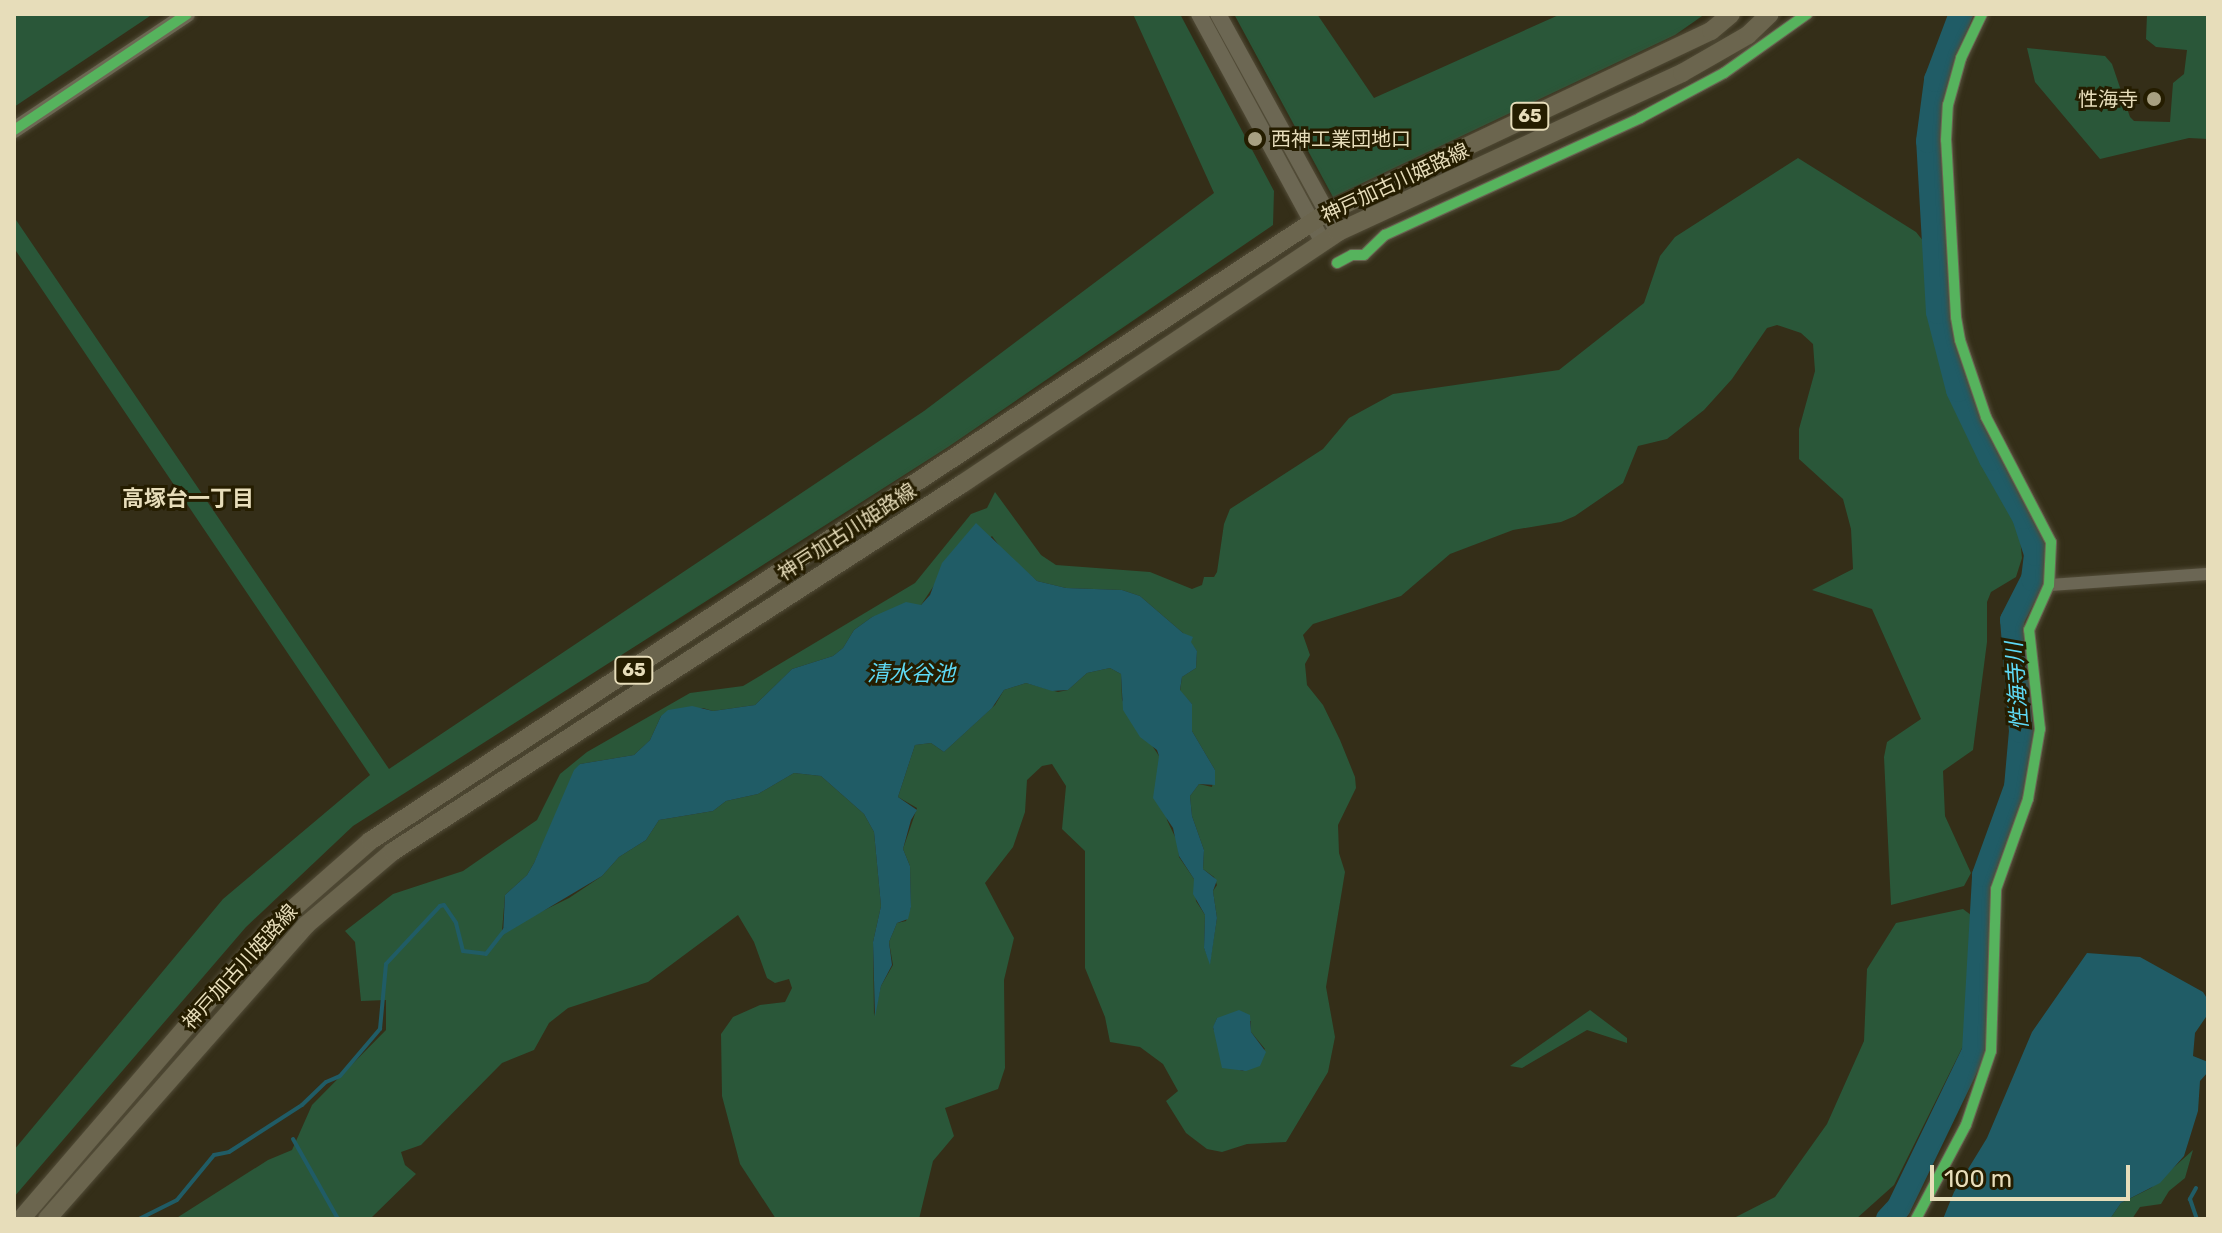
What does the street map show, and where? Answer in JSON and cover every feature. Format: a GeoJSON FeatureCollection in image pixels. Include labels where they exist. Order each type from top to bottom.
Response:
{"type":"FeatureCollection","features":[{"type":"Feature","properties":{"kind":"main road","name":"神戸加古川姫路線"},"geometry":{"type":"LineString","coordinates":[[21,1219],[271,928],[370,841],[1319,217],[1711,31],[1731,14]]}},
{"type":"Feature","properties":{"kind":"main road","name":"神戸加古川姫路線"},"geometry":{"type":"LineString","coordinates":[[47,1219],[306,925],[392,852],[949,492],[1330,237],[1682,73],[1748,35],[1770,14]]}},
{"type":"Feature","properties":{"kind":"street"},"geometry":{"type":"LineString","coordinates":[[14,130],[187,14]]}},
{"type":"Feature","properties":{"kind":"street"},"geometry":{"type":"LineString","coordinates":[[1199,14],[1330,237],[1352,255]]}},
{"type":"Feature","properties":{"kind":"street"},"geometry":{"type":"LineString","coordinates":[[1218,14],[1319,217]]}},
{"type":"Feature","properties":{"kind":"street"},"geometry":{"type":"LineString","coordinates":[[1337,263],[1352,255],[1364,255],[1385,235],[1640,118],[1724,73],[1807,14]]}},
{"type":"Feature","properties":{"kind":"street"},"geometry":{"type":"LineString","coordinates":[[1916,1219],[1966,1125],[1991,1051],[1996,889],[2028,799],[2040,729],[2029,630],[2049,585],[2051,542],[1986,417],[1960,340],[1956,317],[1946,140],[1948,105],[1961,58],[1982,14]]}},
{"type":"Feature","properties":{"kind":"street"},"geometry":{"type":"LineString","coordinates":[[2049,585],[2208,574]]}},
{"type":"Feature","properties":{"kind":"green space"},"geometry":{"type":"Polygon","coordinates":[[[14,14],[153,14],[14,107],[14,14]]]}},
{"type":"Feature","properties":{"kind":"green space"},"geometry":{"type":"Polygon","coordinates":[[[1133,14],[1180,14],[1274,191],[1273,225],[948,447],[353,826],[246,927],[14,1197],[14,1150],[223,899],[370,775],[14,248],[14,217],[389,769],[924,411],[1214,193],[1133,14]]]}},
{"type":"Feature","properties":{"kind":"green space"},"geometry":{"type":"Polygon","coordinates":[[[1234,14],[1317,14],[1374,98],[1561,14],[1705,14],[1675,35],[1333,197],[1234,14]]]}},
{"type":"Feature","properties":{"kind":"green space"},"geometry":{"type":"Polygon","coordinates":[[[2147,14],[2208,14],[2208,139],[2189,138],[2100,159],[2035,82],[2027,48],[2105,56],[2112,64],[2130,117],[2134,121],[2170,122],[2173,83],[2184,74],[2187,50],[2156,47],[2146,39],[2147,14]]]}},
{"type":"Feature","properties":{"kind":"green space"},"geometry":{"type":"Polygon","coordinates":[[[1798,158],[1916,232],[1924,242],[1932,333],[1962,423],[2009,509],[2020,538],[2022,558],[2016,577],[1991,592],[1987,602],[1987,642],[1973,750],[1943,771],[1945,816],[1971,873],[1964,886],[1891,905],[1884,757],[1887,742],[1921,719],[1872,609],[1812,590],[1853,569],[1851,529],[1843,499],[1799,459],[1799,429],[1815,371],[1813,344],[1801,333],[1777,325],[1767,328],[1732,379],[1704,410],[1667,439],[1638,446],[1623,483],[1575,516],[1561,522],[1513,530],[1450,554],[1401,596],[1313,624],[1303,635],[1310,655],[1305,664],[1307,685],[1323,705],[1340,740],[1355,777],[1356,788],[1338,825],[1339,853],[1345,872],[1326,987],[1335,1037],[1328,1072],[1286,1142],[1247,1144],[1222,1152],[1207,1149],[1186,1133],[1166,1101],[1178,1091],[1163,1064],[1140,1047],[1110,1042],[1105,1017],[1085,968],[1085,851],[1062,829],[1066,786],[1052,764],[1042,766],[1027,780],[1025,812],[1013,847],[985,883],[1014,938],[1004,980],[1005,1068],[998,1089],[945,1108],[954,1136],[933,1161],[919,1219],[776,1219],[740,1164],[722,1096],[721,1034],[733,1017],[760,1005],[785,1002],[792,988],[789,979],[775,983],[767,978],[754,942],[738,915],[648,982],[568,1008],[549,1023],[534,1050],[502,1063],[421,1145],[401,1152],[405,1165],[416,1174],[370,1219],[175,1219],[268,1160],[292,1150],[312,1105],[386,1030],[386,1000],[361,1001],[355,942],[345,931],[393,894],[463,871],[537,820],[560,774],[587,752],[690,693],[743,686],[915,583],[971,514],[987,508],[995,492],[1041,555],[1056,565],[1150,572],[1192,589],[1202,585],[1204,577],[1214,577],[1217,572],[1224,524],[1230,509],[1323,449],[1349,418],[1393,394],[1559,370],[1644,303],[1660,256],[1675,237],[1798,158]],[[992,536],[937,581],[921,605],[872,617],[854,630],[843,648],[833,656],[792,669],[755,705],[713,711],[703,708],[661,716],[650,740],[634,755],[580,764],[534,863],[527,875],[505,895],[502,931],[569,898],[602,876],[619,857],[646,840],[659,820],[713,811],[726,801],[758,794],[794,773],[821,776],[864,814],[874,832],[881,906],[873,942],[874,1016],[881,986],[893,965],[889,942],[897,923],[906,921],[911,907],[910,866],[903,849],[917,808],[898,797],[915,745],[931,743],[944,752],[995,705],[1004,690],[1026,683],[1058,692],[1068,690],[1087,673],[1110,668],[1121,674],[1122,700],[1159,756],[1167,820],[1178,843],[1179,857],[1194,879],[1196,901],[1205,915],[1204,948],[1210,962],[1217,918],[1213,891],[1217,885],[1214,877],[1203,869],[1204,850],[1192,816],[1190,796],[1199,784],[1212,787],[1215,770],[1192,731],[1192,704],[1180,691],[1182,677],[1196,668],[1197,651],[1183,633],[1140,596],[1122,590],[1066,588],[1037,581],[1003,551],[992,536]],[[1217,1018],[1213,1028],[1230,1067],[1243,1071],[1265,1049],[1251,1032],[1251,1021],[1217,1018]]]}},
{"type":"Feature","properties":{"kind":"green space"},"geometry":{"type":"Polygon","coordinates":[[[1963,909],[1971,915],[1968,1036],[1894,1185],[1856,1219],[1732,1219],[1775,1197],[1827,1124],[1864,1041],[1867,969],[1896,923],[1963,909]]]}},
{"type":"Feature","properties":{"kind":"green space"},"geometry":{"type":"Polygon","coordinates":[[[1590,1010],[1627,1038],[1627,1043],[1587,1030],[1522,1068],[1510,1066],[1590,1010]]]}},
{"type":"Feature","properties":{"kind":"green space"},"geometry":{"type":"Polygon","coordinates":[[[2193,1150],[2185,1178],[2169,1191],[2161,1204],[2140,1207],[2132,1219],[2110,1219],[2121,1203],[2151,1188],[2193,1150]]]}},
{"type":"Feature","properties":{"kind":"water","name":"清水谷池"},"geometry":{"type":"Polygon","coordinates":[[[976,523],[1037,581],[1066,588],[1122,590],[1140,596],[1183,633],[1193,637],[1191,642],[1197,651],[1196,668],[1182,677],[1180,690],[1192,704],[1192,731],[1215,770],[1215,785],[1199,784],[1190,796],[1192,816],[1204,850],[1203,869],[1217,880],[1213,891],[1217,918],[1210,965],[1204,948],[1205,915],[1193,894],[1194,879],[1179,856],[1173,828],[1153,798],[1159,756],[1157,750],[1140,737],[1123,710],[1121,674],[1110,668],[1087,673],[1068,690],[1052,691],[1026,683],[1004,690],[992,708],[944,752],[931,743],[915,745],[898,797],[917,810],[903,849],[910,866],[911,907],[908,919],[897,923],[889,942],[892,965],[881,986],[875,1017],[873,942],[881,906],[874,832],[864,814],[821,776],[794,773],[758,794],[726,801],[713,811],[659,820],[646,840],[619,857],[602,876],[503,935],[505,895],[527,875],[534,863],[574,770],[580,764],[634,755],[650,740],[661,716],[668,710],[692,706],[713,711],[755,705],[792,669],[833,656],[843,648],[854,630],[872,617],[906,602],[921,605],[930,595],[942,563],[976,523]]]}},
{"type":"Feature","properties":{"kind":"water"},"geometry":{"type":"Polygon","coordinates":[[[2087,953],[2140,957],[2203,992],[2208,1000],[2208,1014],[2195,1033],[2193,1056],[2208,1062],[2208,1072],[2200,1081],[2198,1111],[2184,1156],[2160,1183],[2121,1203],[2110,1219],[1943,1219],[1954,1192],[1987,1138],[2032,1032],[2087,953]]]}},
{"type":"Feature","properties":{"kind":"water"},"geometry":{"type":"Polygon","coordinates":[[[1239,1010],[1250,1015],[1251,1032],[1266,1052],[1260,1066],[1246,1071],[1222,1068],[1213,1027],[1217,1018],[1239,1010]]]}},
{"type":"Feature","properties":{"kind":"waterway","name":"性海寺川"},"geometry":{"type":"LineString","coordinates":[[1888,1219],[1899,1207],[1974,1051],[1984,875],[2016,787],[2021,731],[2012,620],[2033,579],[2036,554],[2024,517],[1991,459],[1958,390],[1938,312],[1928,141],[1936,80],[1961,14]]}},
{"type":"Feature","properties":{"kind":"waterway"},"geometry":{"type":"LineString","coordinates":[[139,1219],[177,1200],[214,1155],[229,1152],[302,1105],[326,1082],[340,1076],[380,1029],[386,964],[440,906],[444,905],[456,923],[463,951],[486,954],[505,930]]}},
{"type":"Feature","properties":{"kind":"waterway"},"geometry":{"type":"LineString","coordinates":[[293,1139],[338,1219]]}},
{"type":"Feature","properties":{"kind":"waterway"},"geometry":{"type":"LineString","coordinates":[[2196,1188],[2190,1199],[2197,1219]]}},
{"type":"Feature","properties":{"kind":"cycle path"},"geometry":{"type":"LineString","coordinates":[[14,130],[187,14]]}},
{"type":"Feature","properties":{"kind":"cycle path"},"geometry":{"type":"LineString","coordinates":[[1337,263],[1352,255],[1364,255],[1385,235],[1640,118],[1724,73],[1807,14]]}},
{"type":"Feature","properties":{"kind":"cycle path"},"geometry":{"type":"LineString","coordinates":[[1916,1219],[1966,1125],[1991,1051],[1996,889],[2028,799],[2040,729],[2029,630],[2049,585],[2051,542],[1986,417],[1960,340],[1956,317],[1946,140],[1948,105],[1961,58],[1982,14]]}},
{"type":"Feature","properties":{"kind":"place","name":"性海寺"},"geometry":{"type":"Point","coordinates":[2154,99]}},
{"type":"Feature","properties":{"kind":"place","name":"西神工業団地口"},"geometry":{"type":"Point","coordinates":[1255,139]}},
{"type":"Feature","properties":{"kind":"district","name":"高塚台一丁目"},"geometry":{"type":"Point","coordinates":[188,499]}}]}
